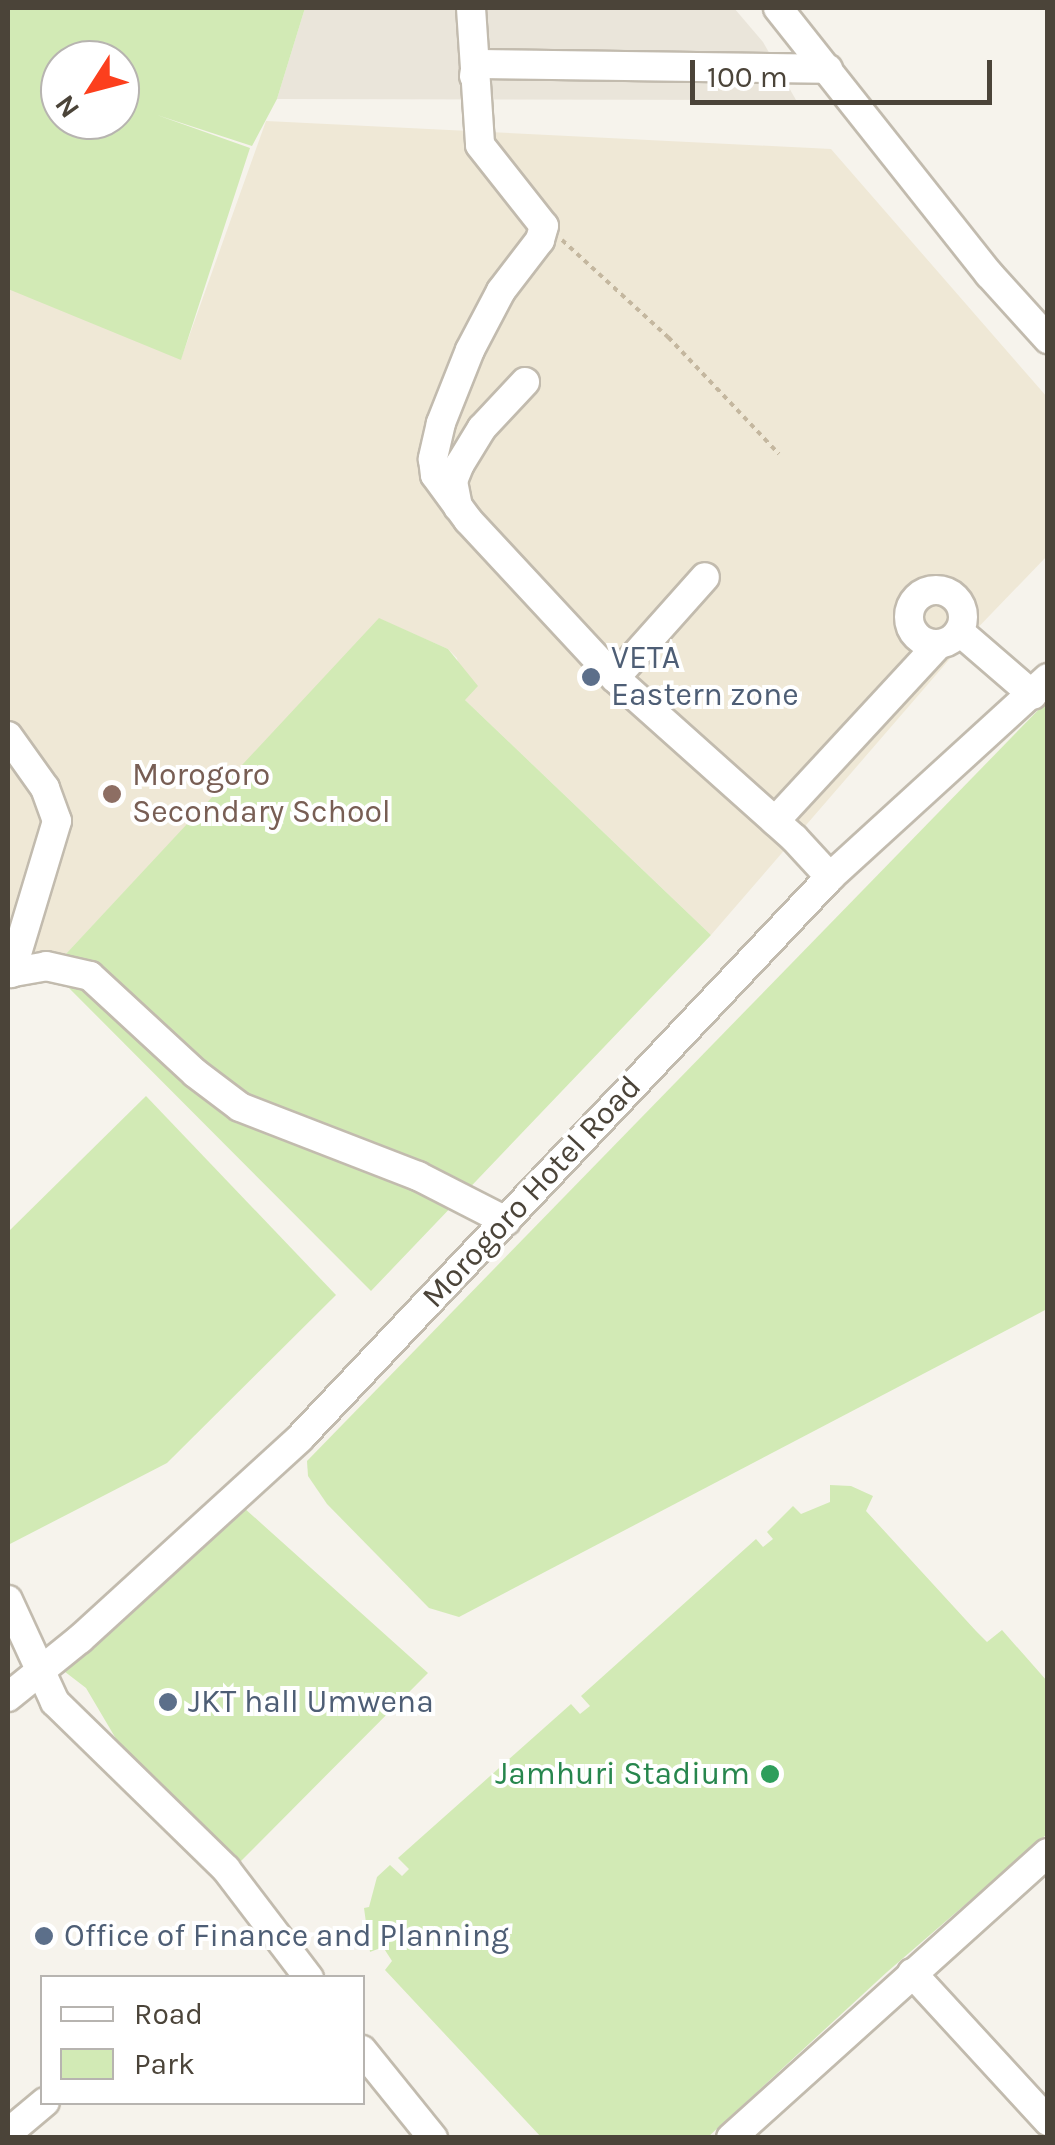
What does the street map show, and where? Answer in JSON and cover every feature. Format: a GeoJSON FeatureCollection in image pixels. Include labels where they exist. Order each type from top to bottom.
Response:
{"type":"FeatureCollection","features":[{"type":"Feature","properties":{"kind":"street"},"geometry":{"type":"LineString","coordinates":[[471,8],[480,145],[544,226],[482,325],[441,423],[435,476],[468,520],[615,678],[775,820],[830,877]]}},
{"type":"Feature","properties":{"kind":"street"},"geometry":{"type":"LineString","coordinates":[[778,8],[989,274],[1048,339]]}},
{"type":"Feature","properties":{"kind":"street"},"geometry":{"type":"LineString","coordinates":[[474,76],[476,64],[828,69]]}},
{"type":"Feature","properties":{"kind":"street"},"geometry":{"type":"LineString","coordinates":[[468,520],[454,501],[455,476],[482,428],[525,382]]}},
{"type":"Feature","properties":{"kind":"street"},"geometry":{"type":"LineString","coordinates":[[615,678],[705,577]]}},
{"type":"Feature","properties":{"kind":"street"},"geometry":{"type":"LineString","coordinates":[[775,820],[949,639],[1040,686]]}},
{"type":"Feature","properties":{"kind":"street","name":"Morogoro Hotel Road"},"geometry":{"type":"LineString","coordinates":[[8,1697],[39,1674],[299,1439],[830,877],[1040,686]]}},
{"type":"Feature","properties":{"kind":"street"},"geometry":{"type":"LineString","coordinates":[[8,736],[45,788],[57,821],[9,973]]}},
{"type":"Feature","properties":{"kind":"street"},"geometry":{"type":"LineString","coordinates":[[9,973],[30,966],[83,972],[111,991],[195,1073],[234,1104],[302,1134],[418,1176],[506,1221]]}},
{"type":"Feature","properties":{"kind":"street"},"geometry":{"type":"LineString","coordinates":[[8,1600],[39,1674],[76,1726],[239,1883],[307,1975]]}},
{"type":"Feature","properties":{"kind":"street"},"geometry":{"type":"LineString","coordinates":[[732,2138],[1048,1853]]}},
{"type":"Feature","properties":{"kind":"street"},"geometry":{"type":"LineString","coordinates":[[912,1974],[1048,2122]]}},
{"type":"Feature","properties":{"kind":"street"},"geometry":{"type":"LineString","coordinates":[[368,2063],[433,2138]]}},
{"type":"Feature","properties":{"kind":"street"},"geometry":{"type":"LineString","coordinates":[[8,2133],[41,2105]]}},
{"type":"Feature","properties":{"kind":"path"},"geometry":{"type":"LineString","coordinates":[[544,226],[668,337],[779,454]]}},
{"type":"Feature","properties":{"kind":"shaded area"},"geometry":{"type":"Polygon","coordinates":[[[305,8],[734,8],[763,42],[796,100],[277,99],[305,8]]]}},
{"type":"Feature","properties":{"kind":"shaded area"},"geometry":{"type":"Polygon","coordinates":[[[266,121],[831,149],[1047,397],[1047,556],[967,639],[711,935],[465,700],[457,658],[448,649],[380,619],[52,969],[8,973],[8,288],[181,359],[266,121]]]}},
{"type":"Feature","properties":{"kind":"green space"},"geometry":{"type":"Polygon","coordinates":[[[8,8],[305,8],[277,99],[252,146],[157,115],[250,148],[181,360],[8,289],[8,8]]]}},
{"type":"Feature","properties":{"kind":"green space"},"geometry":{"type":"Polygon","coordinates":[[[379,618],[448,649],[478,686],[465,700],[711,935],[371,1291],[51,970],[379,618]]]}},
{"type":"Feature","properties":{"kind":"green space"},"geometry":{"type":"Polygon","coordinates":[[[1047,701],[1047,1309],[459,1617],[429,1608],[327,1504],[308,1476],[307,1461],[1047,701]]]}},
{"type":"Feature","properties":{"kind":"green space"},"geometry":{"type":"Polygon","coordinates":[[[146,1096],[336,1295],[167,1463],[8,1545],[8,1232],[146,1096]]]}},
{"type":"Feature","properties":{"kind":"green space","name":"Jamhuri Stadium"},"geometry":{"type":"Polygon","coordinates":[[[830,1485],[851,1486],[873,1496],[866,1511],[976,1631],[987,1642],[1002,1630],[1047,1681],[1047,1834],[887,1972],[708,2137],[541,2137],[385,1970],[392,1961],[383,1947],[370,1952],[364,1908],[369,1907],[377,1877],[390,1865],[402,1876],[409,1869],[398,1858],[571,1704],[580,1714],[590,1706],[581,1696],[756,1539],[763,1547],[773,1539],[767,1532],[793,1506],[801,1514],[830,1502],[830,1485]]]}},
{"type":"Feature","properties":{"kind":"green space"},"geometry":{"type":"Polygon","coordinates":[[[233,1498],[428,1673],[237,1865],[164,1820],[86,1688],[60,1668],[233,1498]]]}},
{"type":"Feature","properties":{"kind":"place","name":"VETA Eastern zone"},"geometry":{"type":"Point","coordinates":[591,677]}},
{"type":"Feature","properties":{"kind":"place","name":"Morogoro Secondary School"},"geometry":{"type":"Point","coordinates":[112,794]}},
{"type":"Feature","properties":{"kind":"place","name":"JKT hall Umwena"},"geometry":{"type":"Point","coordinates":[168,1702]}},
{"type":"Feature","properties":{"kind":"place","name":"Jamhuri Stadium"},"geometry":{"type":"Point","coordinates":[770,1774]}},
{"type":"Feature","properties":{"kind":"place","name":"Office of Finance and Planning"},"geometry":{"type":"Point","coordinates":[44,1936]}}]}
